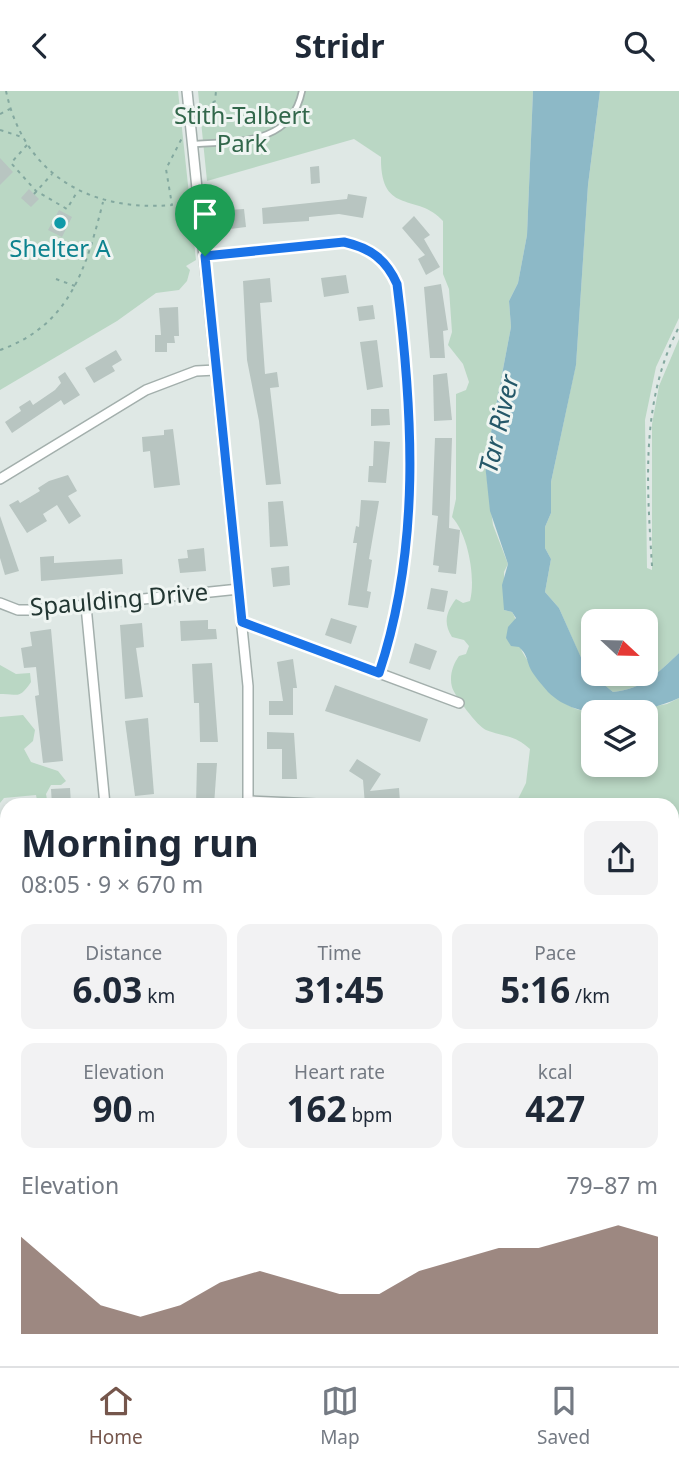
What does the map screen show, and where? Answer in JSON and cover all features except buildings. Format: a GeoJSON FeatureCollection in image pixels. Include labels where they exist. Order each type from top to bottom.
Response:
{"type":"FeatureCollection","features":[{"type":"Feature","properties":{"kind":"street"},"geometry":{"type":"LineString","coordinates":[[187,91],[248,685],[248,798]]}},
{"type":"Feature","properties":{"kind":"street"},"geometry":{"type":"LineString","coordinates":[[205,256],[344,242],[361,246],[378,255],[391,270],[397,284],[410,402],[409,496],[400,599],[379,673]]}},
{"type":"Feature","properties":{"kind":"street"},"geometry":{"type":"LineString","coordinates":[[0,479],[146,390],[196,371],[216,370]]}},
{"type":"Feature","properties":{"kind":"street","name":"Spaulding Drive"},"geometry":{"type":"LineString","coordinates":[[0,603],[18,610],[86,606],[239,589]]}},
{"type":"Feature","properties":{"kind":"street"},"geometry":{"type":"LineString","coordinates":[[86,606],[103,798]]}},
{"type":"Feature","properties":{"kind":"street"},"geometry":{"type":"LineString","coordinates":[[242,622],[459,703]]}},
{"type":"Feature","properties":{"kind":"lane"},"geometry":{"type":"LineString","coordinates":[[192,144],[257,138],[279,131],[291,120],[302,91]]}},
{"type":"Feature","properties":{"kind":"path"},"geometry":{"type":"LineString","coordinates":[[6,91],[27,145],[53,174],[78,191],[104,201],[143,207],[172,205],[166,169],[181,139]]}},
{"type":"Feature","properties":{"kind":"path"},"geometry":{"type":"LineString","coordinates":[[202,110],[215,101],[216,91]]}},
{"type":"Feature","properties":{"kind":"path"},"geometry":{"type":"LineString","coordinates":[[0,114],[11,109]]}},
{"type":"Feature","properties":{"kind":"path"},"geometry":{"type":"LineString","coordinates":[[0,130],[23,138]]}},
{"type":"Feature","properties":{"kind":"path"},"geometry":{"type":"LineString","coordinates":[[8,166],[27,145]]}},
{"type":"Feature","properties":{"kind":"path"},"geometry":{"type":"LineString","coordinates":[[11,163],[35,192],[67,209]]}},
{"type":"Feature","properties":{"kind":"path"},"geometry":{"type":"LineString","coordinates":[[35,192],[53,174]]}},
{"type":"Feature","properties":{"kind":"path"},"geometry":{"type":"LineString","coordinates":[[65,213],[78,191]]}},
{"type":"Feature","properties":{"kind":"path"},"geometry":{"type":"LineString","coordinates":[[0,350],[37,334],[64,308],[75,286],[104,201]]}},
{"type":"Feature","properties":{"kind":"path"},"geometry":{"type":"LineString","coordinates":[[56,279],[75,286]]}},
{"type":"Feature","properties":{"kind":"path"},"geometry":{"type":"LineString","coordinates":[[652,566],[648,430],[658,380],[679,327]]}},
{"type":"Feature","properties":{"kind":"green space"},"geometry":{"type":"Polygon","coordinates":[[[0,91],[178,91],[196,260],[186,266],[190,270],[187,281],[179,290],[156,293],[117,321],[0,390],[0,91]]]}},
{"type":"Feature","properties":{"kind":"green space","name":"Stith-Talbert Park"},"geometry":{"type":"Polygon","coordinates":[[[198,91],[533,91],[527,235],[518,283],[509,301],[511,327],[485,464],[493,525],[508,564],[504,572],[504,610],[512,612],[522,651],[534,670],[560,698],[581,710],[581,777],[658,777],[658,706],[679,698],[679,798],[518,798],[526,783],[530,749],[514,738],[482,728],[452,687],[453,666],[459,656],[466,654],[469,646],[464,640],[452,637],[447,622],[448,613],[456,599],[463,603],[470,601],[472,591],[466,545],[452,517],[456,499],[456,394],[466,390],[469,382],[463,364],[448,345],[452,332],[449,289],[443,274],[443,221],[433,212],[394,196],[382,176],[381,157],[354,139],[207,181],[198,91]]]}},
{"type":"Feature","properties":{"kind":"green space"},"geometry":{"type":"Polygon","coordinates":[[[600,91],[679,91],[679,318],[656,367],[645,420],[647,568],[652,570],[652,424],[659,386],[679,339],[679,653],[658,672],[658,609],[581,609],[581,658],[559,608],[545,592],[551,559],[545,548],[545,527],[551,513],[551,482],[576,364],[588,185],[600,91]]]}},
{"type":"Feature","properties":{"kind":"green space"},"geometry":{"type":"Polygon","coordinates":[[[0,665],[16,674],[30,673],[31,682],[23,692],[17,695],[0,694],[0,665]]]}},
{"type":"Feature","properties":{"kind":"green space"},"geometry":{"type":"Polygon","coordinates":[[[605,686],[636,686],[624,690],[613,692],[605,686]]]}},
{"type":"Feature","properties":{"kind":"green space"},"geometry":{"type":"Polygon","coordinates":[[[23,715],[35,730],[33,741],[24,749],[31,762],[58,771],[66,781],[61,785],[51,785],[47,798],[37,798],[36,795],[0,798],[0,717],[23,715]]]}},
{"type":"Feature","properties":{"kind":"water","name":"Tar River"},"geometry":{"type":"Polygon","coordinates":[[[533,91],[600,91],[588,185],[576,365],[551,482],[551,513],[545,527],[545,548],[551,559],[545,592],[559,608],[581,658],[581,686],[606,686],[613,692],[636,686],[658,686],[658,672],[679,653],[679,698],[658,706],[658,700],[581,700],[581,710],[561,702],[548,692],[531,670],[522,650],[511,646],[506,638],[508,627],[516,618],[512,612],[504,610],[502,585],[508,564],[490,511],[485,464],[511,327],[509,301],[518,283],[527,235],[533,91]]]}},
{"type":"Feature","properties":{"kind":"place","name":"Shelter A"},"geometry":{"type":"Point","coordinates":[60,223]}},
{"type":"Feature","properties":{"kind":"route"},"geometry":{"type":"LineString","coordinates":[[344,242],[361,246],[378,255],[391,270],[397,284],[412,433],[400,599],[379,673],[242,622],[205,256],[344,242]]}}]}
